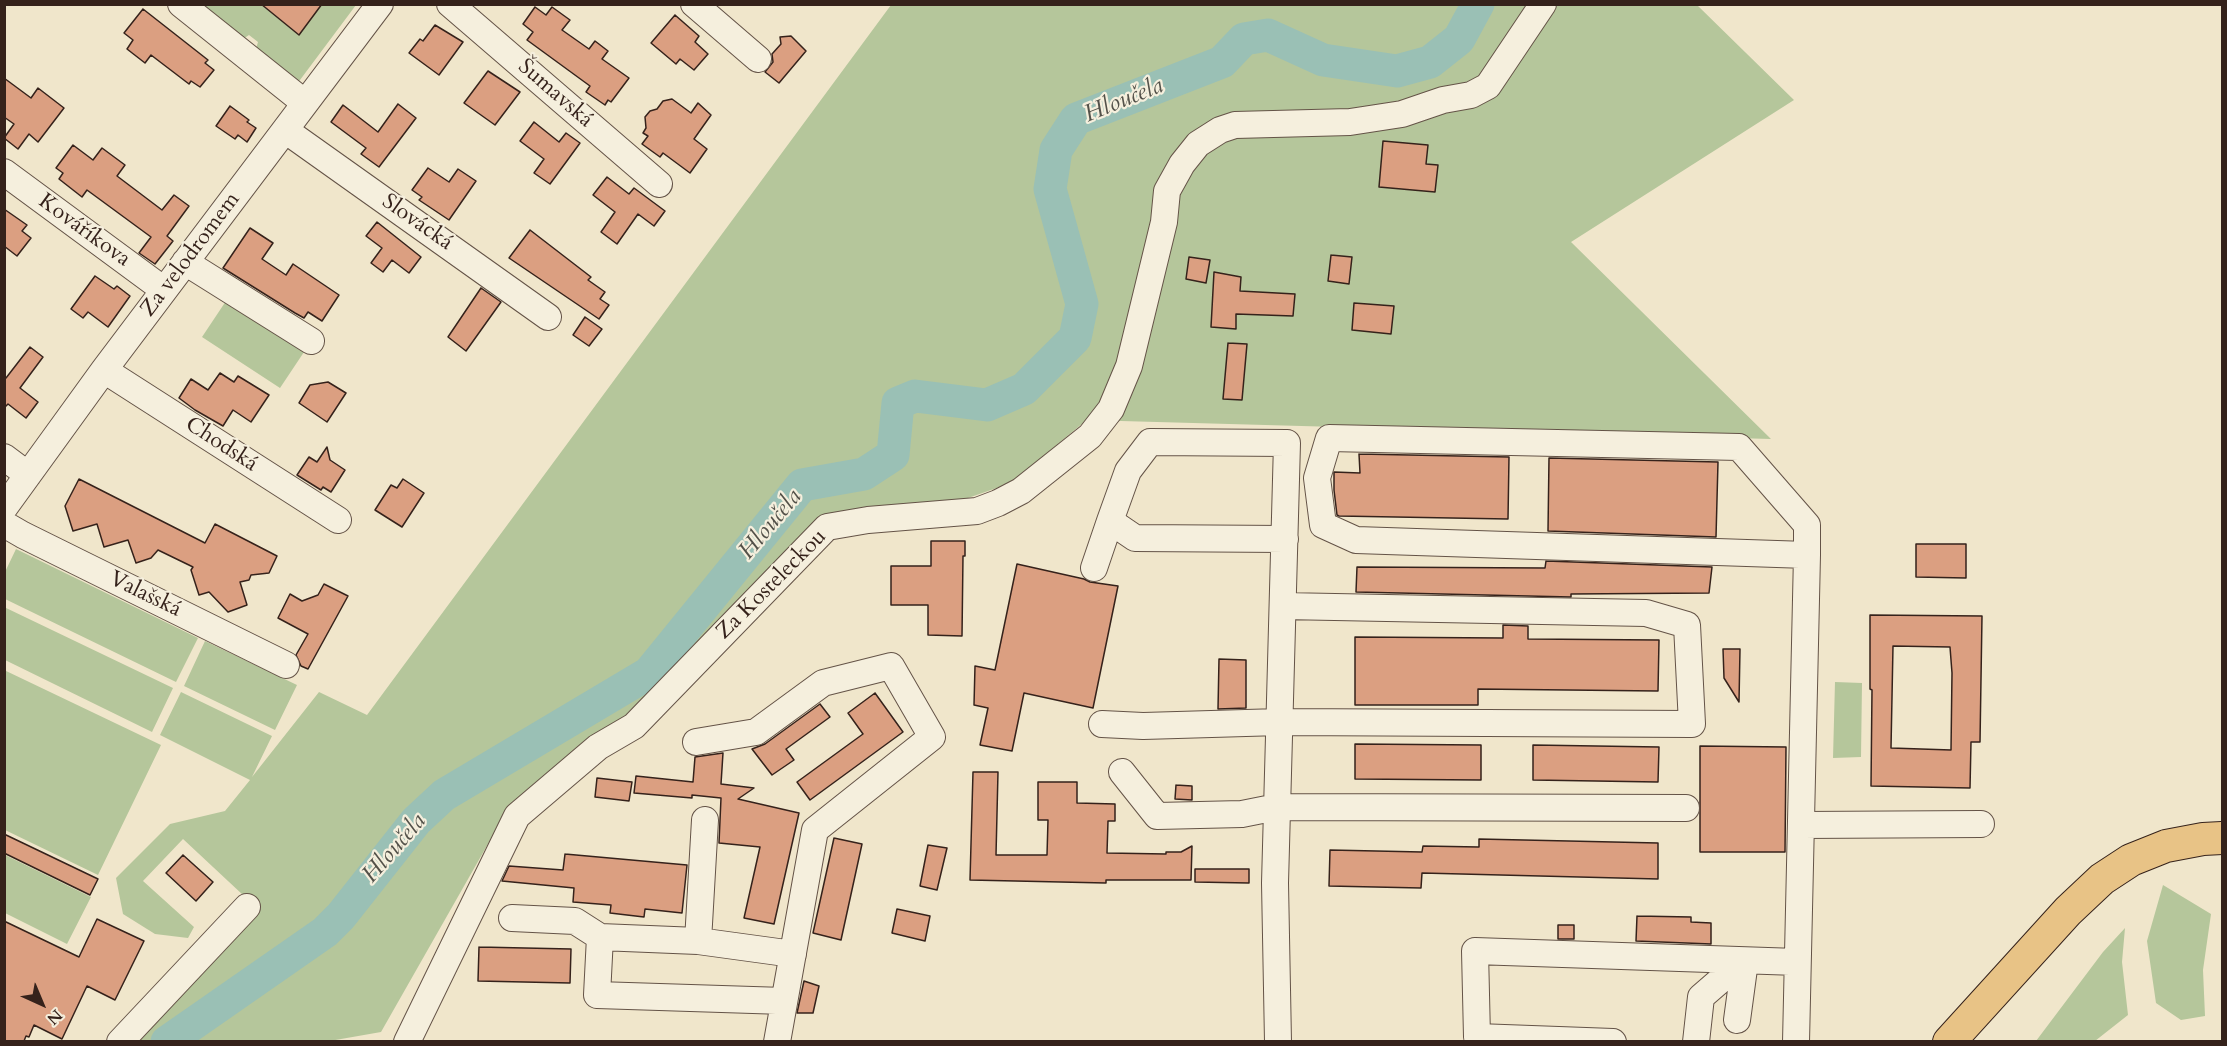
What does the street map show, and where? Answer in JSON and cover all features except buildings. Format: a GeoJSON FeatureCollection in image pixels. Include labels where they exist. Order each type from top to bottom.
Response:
{"type":"FeatureCollection","features":[{"type":"Feature","properties":{"kind":"main road"},"geometry":{"type":"LineString","coordinates":[[1955,1035],[2068,910],[2115,870],[2148,852],[2166,846],[2185,841],[2223,838]]}},
{"type":"Feature","properties":{"kind":"street"},"geometry":{"type":"LineString","coordinates":[[181,4],[305,103]]}},
{"type":"Feature","properties":{"kind":"street","name":"Za velodromem"},"geometry":{"type":"LineString","coordinates":[[4,508],[104,370],[380,4]]}},
{"type":"Feature","properties":{"kind":"street","name":"Šumavská"},"geometry":{"type":"LineString","coordinates":[[450,4],[659,184]]}},
{"type":"Feature","properties":{"kind":"street"},"geometry":{"type":"LineString","coordinates":[[694,4],[758,59]]}},
{"type":"Feature","properties":{"kind":"street","name":"Za Kosteleckou"},"geometry":{"type":"LineString","coordinates":[[407,1041],[517,816],[598,747],[634,726],[827,527],[868,520],[976,511],[1021,491],[1090,436],[1111,409],[1129,366],[1164,222],[1167,191],[1182,164],[1198,144],[1220,130],[1235,125],[1350,122],[1402,114],[1443,100],[1471,95],[1488,86],[1543,4]]}},
{"type":"Feature","properties":{"kind":"street","name":"Slovácká"},"geometry":{"type":"LineString","coordinates":[[285,130],[548,317]]}},
{"type":"Feature","properties":{"kind":"street","name":"Kováříkova"},"geometry":{"type":"LineString","coordinates":[[4,172],[164,290]]}},
{"type":"Feature","properties":{"kind":"street"},"geometry":{"type":"LineString","coordinates":[[185,262],[311,341]]}},
{"type":"Feature","properties":{"kind":"street","name":"Chodská"},"geometry":{"type":"LineString","coordinates":[[104,370],[338,520]]}},
{"type":"Feature","properties":{"kind":"street"},"geometry":{"type":"LineString","coordinates":[[1796,1041],[1802,825],[1807,555],[1807,525],[1739,447],[1329,438],[1317,478],[1323,525],[1356,540],[1807,555]]}},
{"type":"Feature","properties":{"kind":"street"},"geometry":{"type":"LineString","coordinates":[[1094,568],[1128,471],[1150,442],[1287,443],[1275,883],[1278,1041]]}},
{"type":"Feature","properties":{"kind":"street"},"geometry":{"type":"LineString","coordinates":[[4,457],[28,475]]}},
{"type":"Feature","properties":{"kind":"street"},"geometry":{"type":"LineString","coordinates":[[1110,521],[1135,538],[1285,539]]}},
{"type":"Feature","properties":{"kind":"street","name":"Valašská"},"geometry":{"type":"LineString","coordinates":[[4,524],[286,665]]}},
{"type":"Feature","properties":{"kind":"street"},"geometry":{"type":"LineString","coordinates":[[1102,724],[1143,726],[1280,722],[1692,724],[1687,625],[1646,613],[1283,606]]}},
{"type":"Feature","properties":{"kind":"street"},"geometry":{"type":"LineString","coordinates":[[696,742],[756,732],[823,683],[891,666],[932,737],[815,830],[777,1041]]}},
{"type":"Feature","properties":{"kind":"street"},"geometry":{"type":"LineString","coordinates":[[1122,772],[1157,816],[1242,814],[1277,807],[1686,808]]}},
{"type":"Feature","properties":{"kind":"street"},"geometry":{"type":"LineString","coordinates":[[698,941],[705,820]]}},
{"type":"Feature","properties":{"kind":"street"},"geometry":{"type":"LineString","coordinates":[[1802,825],[1981,824]]}},
{"type":"Feature","properties":{"kind":"street"},"geometry":{"type":"LineString","coordinates":[[120,1041],[247,907]]}},
{"type":"Feature","properties":{"kind":"street"},"geometry":{"type":"LineString","coordinates":[[512,918],[575,921],[600,937],[698,941],[793,954]]}},
{"type":"Feature","properties":{"kind":"street"},"geometry":{"type":"LineString","coordinates":[[600,937],[597,995],[784,1001]]}},
{"type":"Feature","properties":{"kind":"street"},"geometry":{"type":"LineString","coordinates":[[1612,1041],[1477,1037],[1475,951],[1797,962]]}},
{"type":"Feature","properties":{"kind":"street"},"geometry":{"type":"LineString","coordinates":[[1737,1020],[1739,961]]}},
{"type":"Feature","properties":{"kind":"street"},"geometry":{"type":"LineString","coordinates":[[1696,1041],[1701,997],[1739,961]]}},
{"type":"Feature","properties":{"kind":"green space"},"geometry":{"type":"Polygon","coordinates":[[[203,5],[356,5],[297,84],[256,49],[258,42],[249,35],[243,39],[218,24],[218,16],[203,5]]]}},
{"type":"Feature","properties":{"kind":"green space"},"geometry":{"type":"Polygon","coordinates":[[[891,5],[1697,5],[1794,100],[1571,242],[1771,439],[1121,421],[1083,423],[1011,483],[925,513],[827,515],[661,688],[509,807],[381,1032],[324,1042],[133,1041],[258,909],[183,839],[143,881],[194,927],[188,938],[155,934],[123,914],[116,878],[170,824],[225,811],[250,780],[160,735],[181,692],[272,736],[252,777],[319,692],[367,715],[891,5]]]}},
{"type":"Feature","properties":{"kind":"green space"},"geometry":{"type":"Polygon","coordinates":[[[226,301],[304,352],[280,388],[202,337],[226,301]]]}},
{"type":"Feature","properties":{"kind":"green space"},"geometry":{"type":"Polygon","coordinates":[[[16,549],[198,638],[176,682],[5,599],[5,572],[16,549]]]}},
{"type":"Feature","properties":{"kind":"green space"},"geometry":{"type":"Polygon","coordinates":[[[4,607],[173,688],[152,732],[5,660],[4,607]]]}},
{"type":"Feature","properties":{"kind":"green space"},"geometry":{"type":"Polygon","coordinates":[[[205,641],[297,685],[275,730],[184,686],[205,641]]]}},
{"type":"Feature","properties":{"kind":"green space"},"geometry":{"type":"Polygon","coordinates":[[[4,670],[161,745],[98,875],[5,830],[4,670]]]}},
{"type":"Feature","properties":{"kind":"green space"},"geometry":{"type":"Polygon","coordinates":[[[1835,682],[1862,683],[1861,757],[1833,758],[1835,682]]]}},
{"type":"Feature","properties":{"kind":"green space"},"geometry":{"type":"Polygon","coordinates":[[[5,855],[91,897],[67,944],[5,913],[5,855]]]}},
{"type":"Feature","properties":{"kind":"green space"},"geometry":{"type":"Polygon","coordinates":[[[2163,885],[2211,914],[2203,970],[2205,1016],[2181,1020],[2156,1003],[2147,941],[2163,885]]]}},
{"type":"Feature","properties":{"kind":"green space"},"geometry":{"type":"Polygon","coordinates":[[[2125,928],[2122,962],[2128,1015],[2095,1041],[2036,1041],[2103,952],[2125,928]]]}},
{"type":"Feature","properties":{"kind":"waterway","name":"Hloučela"},"geometry":{"type":"LineString","coordinates":[[167,1042],[325,932],[341,916],[416,821],[444,795],[649,673],[802,485],[864,474],[893,455],[898,403],[915,396],[987,405],[1024,389],[1075,338],[1082,304],[1050,189],[1056,150],[1076,119],[1222,62],[1244,39],[1268,35],[1323,60],[1397,71],[1430,62],[1459,39],[1478,4]]}}]}
